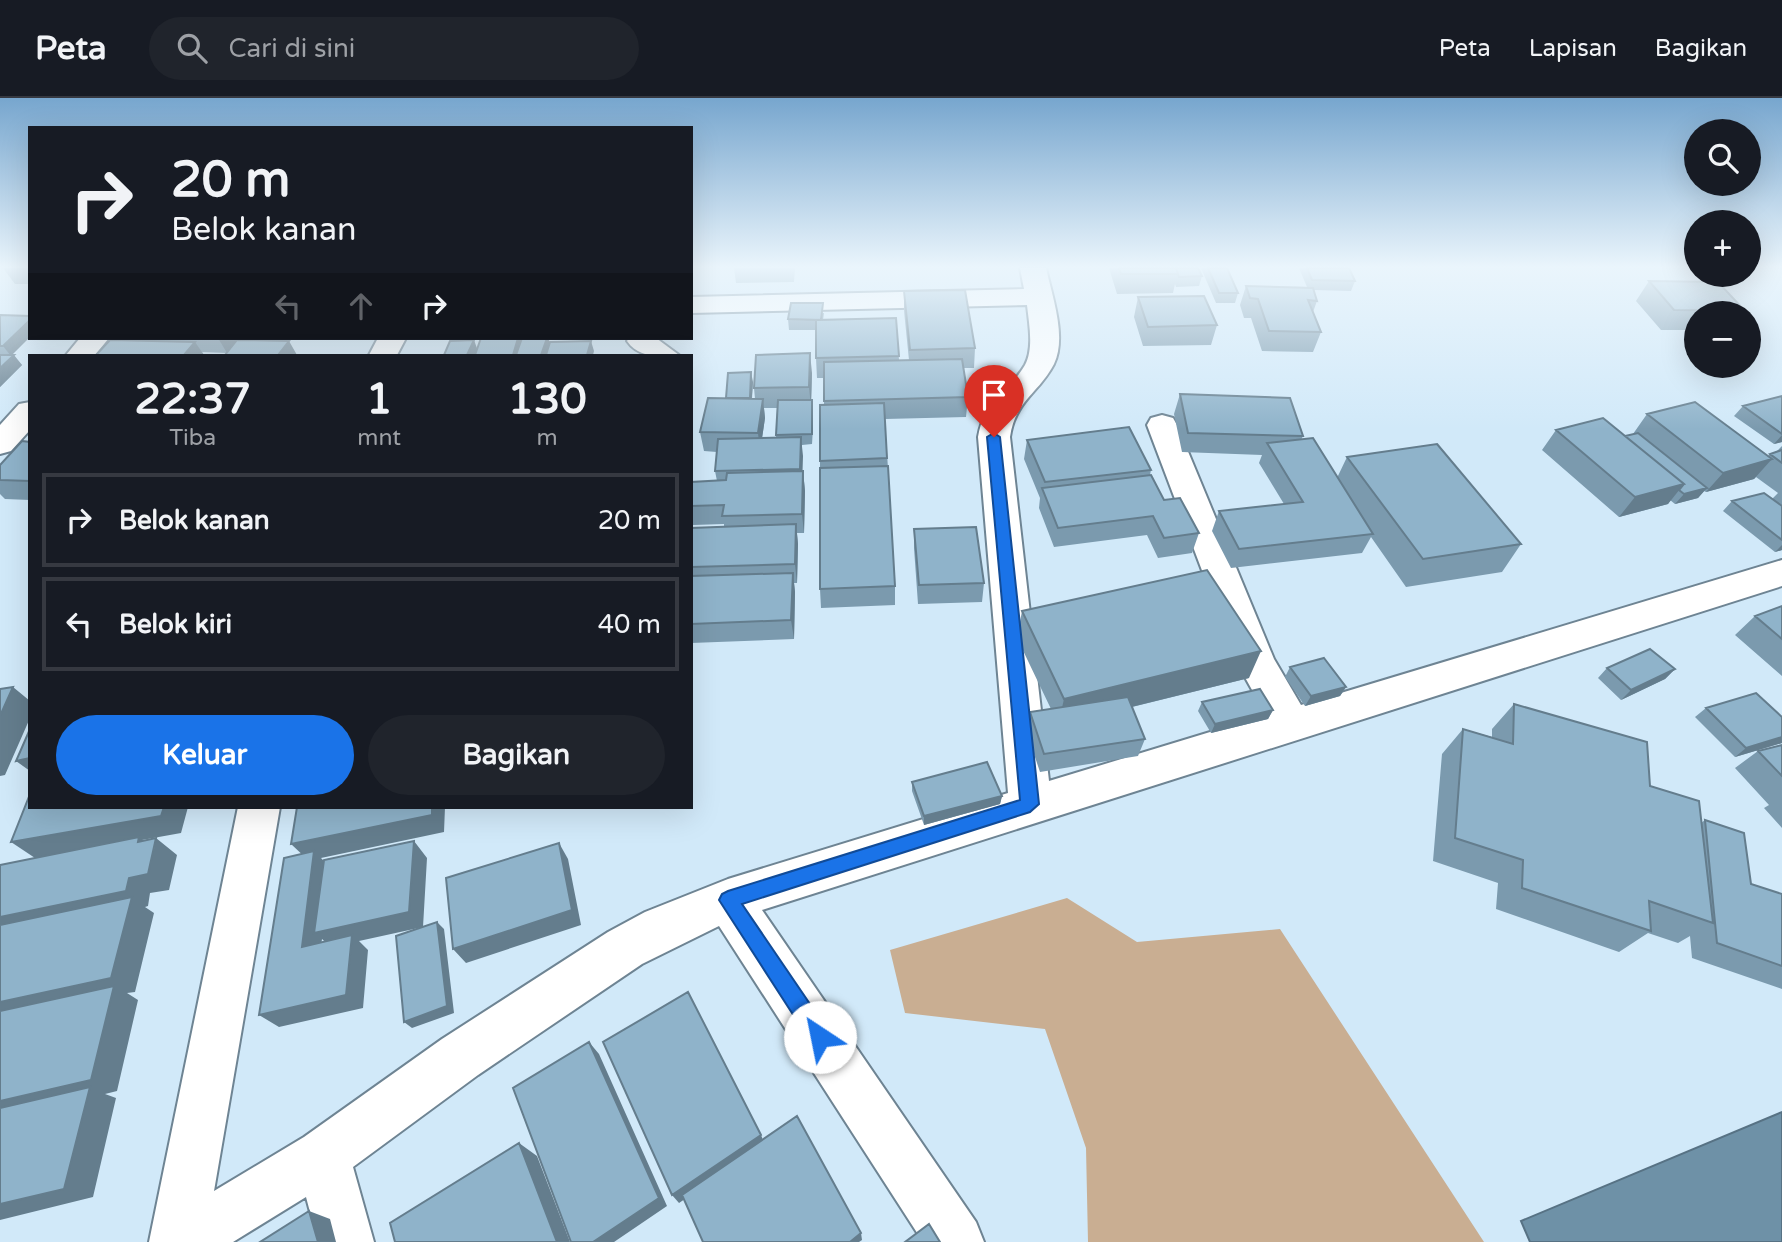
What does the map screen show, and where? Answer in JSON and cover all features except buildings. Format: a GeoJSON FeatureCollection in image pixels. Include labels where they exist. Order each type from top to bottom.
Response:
{"type":"FeatureCollection","features":[{"type":"Feature","properties":{"kind":"street"},"geometry":{"type":"LineString","coordinates":[[1030,804],[994,437],[995,419],[1002,407],[1039,365],[1043,344],[1040,321]]}},
{"type":"Feature","properties":{"kind":"street"},"geometry":{"type":"LineString","coordinates":[[81,354],[94,340]]}},
{"type":"Feature","properties":{"kind":"street"},"geometry":{"type":"LineString","coordinates":[[0,444],[28,413]]}},
{"type":"Feature","properties":{"kind":"street"},"geometry":{"type":"LineString","coordinates":[[1162,425],[1256,663],[1292,726]]}},
{"type":"Feature","properties":{"kind":"street"},"geometry":{"type":"LineString","coordinates":[[179,1242],[323,1156],[460,1057],[625,948],[661,928],[728,900],[1030,804],[1292,726],[1782,573]]}},
{"type":"Feature","properties":{"kind":"street"},"geometry":{"type":"LineString","coordinates":[[179,1242],[258,809]]}},
{"type":"Feature","properties":{"kind":"street"},"geometry":{"type":"LineString","coordinates":[[728,900],[956,1242]]}},
{"type":"Feature","properties":{"kind":"street"},"geometry":{"type":"LineString","coordinates":[[323,1156],[346,1242]]}},
{"type":"Feature","properties":{"kind":"shaded area"},"geometry":{"type":"Polygon","coordinates":[[[1067,898],[1137,942],[1280,929],[1484,1242],[1088,1242],[1086,1148],[1045,1029],[905,1013],[890,950],[1067,898]]]}},
{"type":"Feature","properties":{"kind":"water"},"geometry":{"type":"Polygon","coordinates":[[[1782,1112],[1782,1242],[1530,1242],[1521,1221],[1782,1112]]]}},
{"type":"Feature","properties":{"kind":"route"},"geometry":{"type":"LineString","coordinates":[[820,1037],[728,900],[1030,804],[994,437]]}}]}
